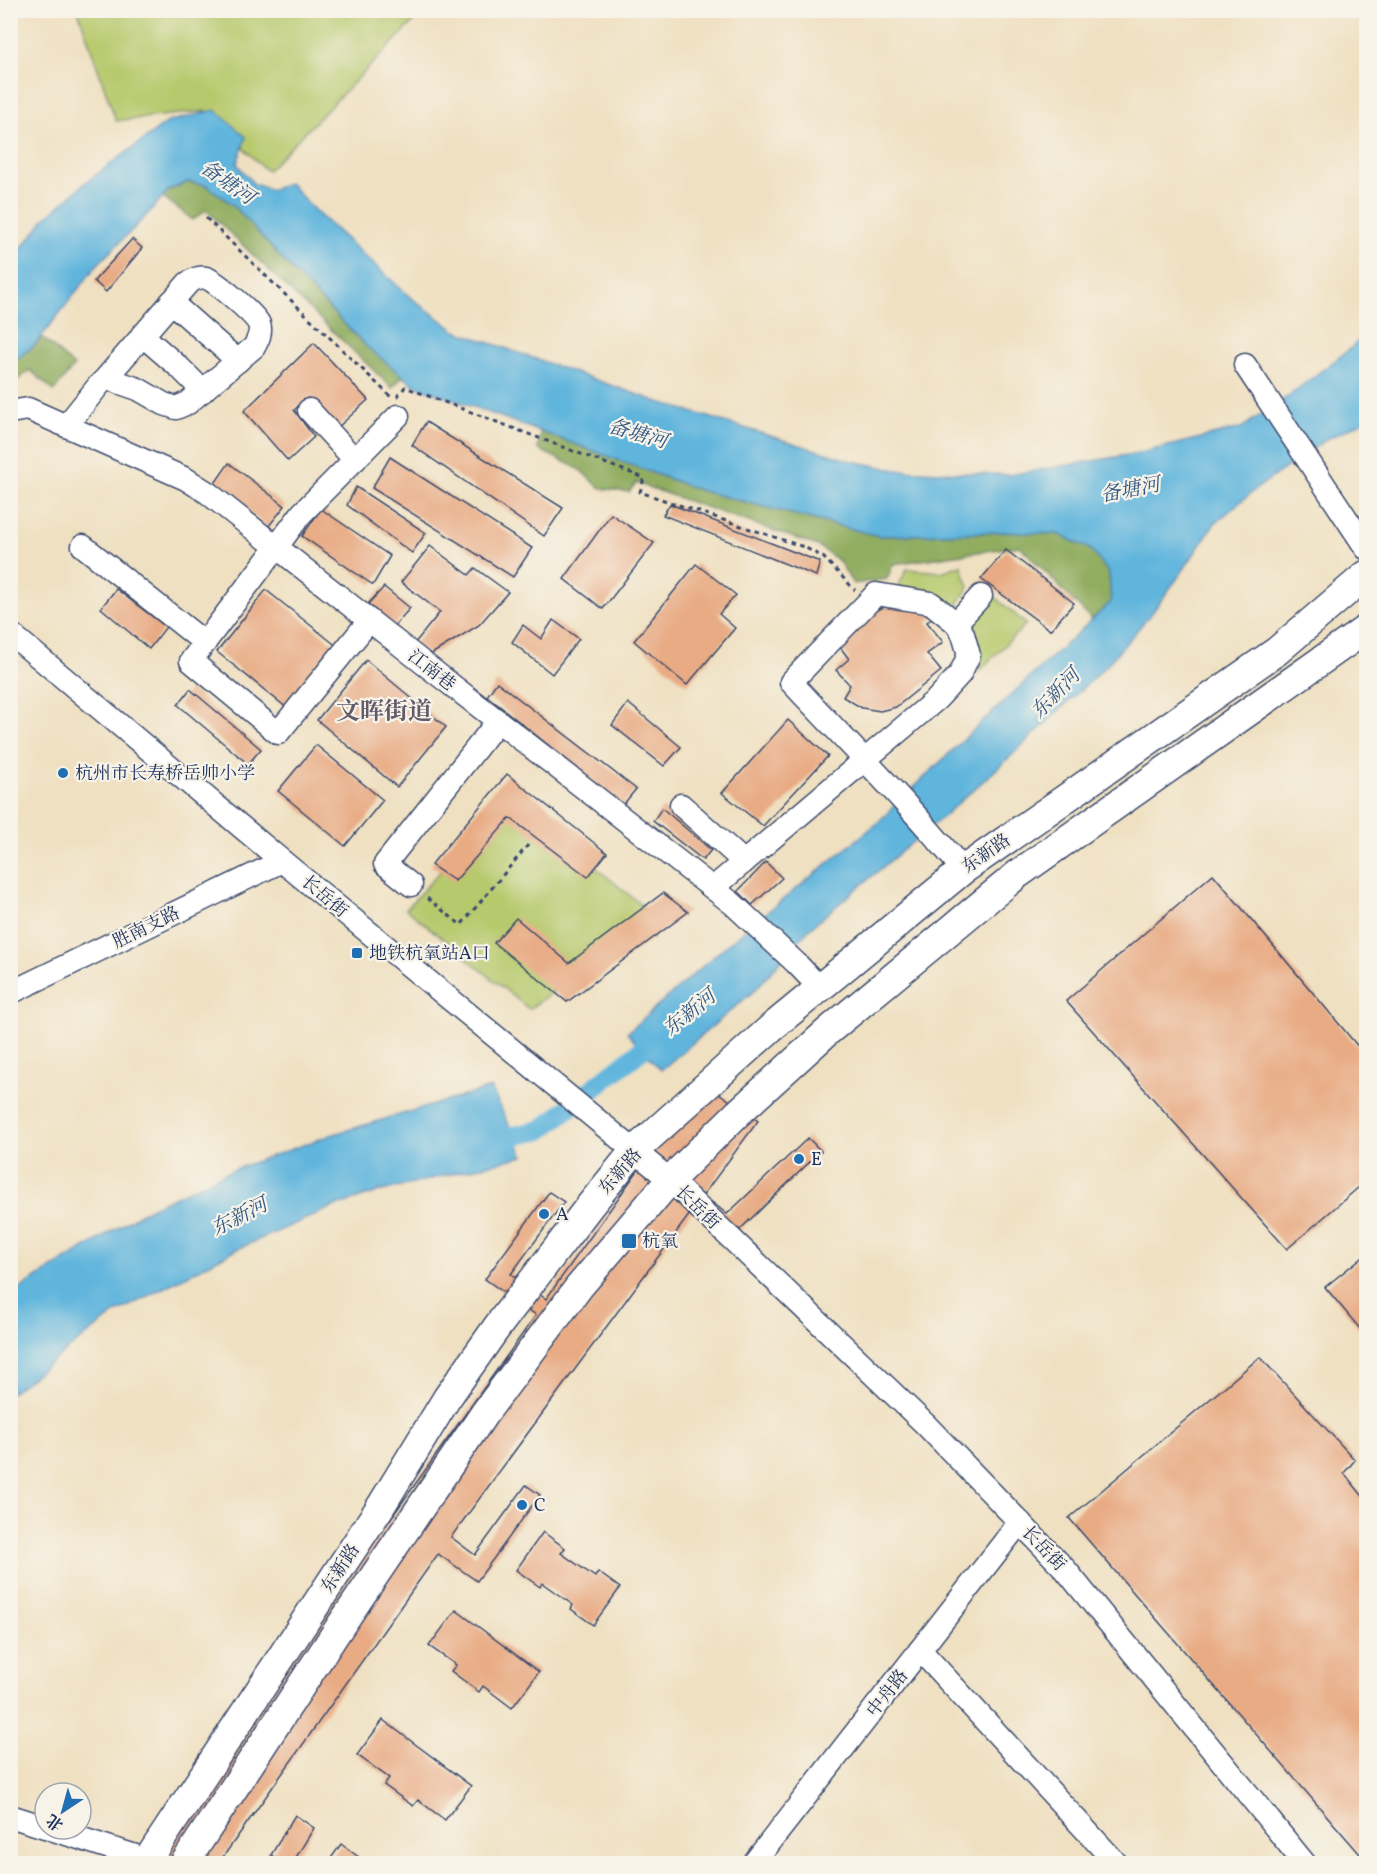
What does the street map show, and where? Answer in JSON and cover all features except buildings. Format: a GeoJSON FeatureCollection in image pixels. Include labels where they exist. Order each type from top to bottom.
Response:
{"type":"FeatureCollection","features":[{"type":"Feature","properties":{"kind":"main road","name":"东新路"},"geometry":{"type":"LineString","coordinates":[[1277,651],[1366,575]]}},
{"type":"Feature","properties":{"kind":"main road","name":"东新路"},"geometry":{"type":"LineString","coordinates":[[147,1862],[381,1506],[447,1398],[497,1327],[634,1151],[771,1028],[963,870],[1366,591]]}},
{"type":"Feature","properties":{"kind":"main road","name":"东新路"},"geometry":{"type":"LineString","coordinates":[[184,1863],[334,1635],[484,1414],[579,1287],[670,1180],[738,1113],[827,1032],[1018,874],[1366,629]]}},
{"type":"Feature","properties":{"kind":"main road","name":"东新路"},"geometry":{"type":"LineString","coordinates":[[1296,680],[1366,642]]}},
{"type":"Feature","properties":{"kind":"street"},"geometry":{"type":"LineString","coordinates":[[66,426],[99,385],[188,283],[204,277],[212,280],[259,324],[260,336],[254,347],[188,403],[176,408],[138,389],[106,378]]}},
{"type":"Feature","properties":{"kind":"street"},"geometry":{"type":"LineString","coordinates":[[171,302],[238,361]]}},
{"type":"Feature","properties":{"kind":"street"},"geometry":{"type":"LineString","coordinates":[[142,335],[203,391]]}},
{"type":"Feature","properties":{"kind":"street"},"geometry":{"type":"LineString","coordinates":[[1245,365],[1366,548]]}},
{"type":"Feature","properties":{"kind":"street","name":"江南巷"},"geometry":{"type":"LineString","coordinates":[[10,412],[28,409],[186,479],[208,493],[733,904],[820,988]]}},
{"type":"Feature","properties":{"kind":"street"},"geometry":{"type":"LineString","coordinates":[[309,410],[355,460]]}},
{"type":"Feature","properties":{"kind":"street"},"geometry":{"type":"LineString","coordinates":[[369,621],[278,733],[191,661],[302,513],[398,417]]}},
{"type":"Feature","properties":{"kind":"street"},"geometry":{"type":"LineString","coordinates":[[83,546],[205,643]]}},
{"type":"Feature","properties":{"kind":"street"},"geometry":{"type":"LineString","coordinates":[[713,888],[864,760],[937,699],[960,674],[969,655],[963,634],[956,623],[931,603],[876,594],[792,682],[864,760],[888,786],[936,836],[963,870]]}},
{"type":"Feature","properties":{"kind":"street"},"geometry":{"type":"LineString","coordinates":[[956,623],[981,596]]}},
{"type":"Feature","properties":{"kind":"street","name":"长岳街"},"geometry":{"type":"LineString","coordinates":[[10,633],[282,861],[670,1180],[926,1424],[1065,1569],[1305,1863]]}},
{"type":"Feature","properties":{"kind":"street"},"geometry":{"type":"LineString","coordinates":[[411,885],[385,864],[498,721]]}},
{"type":"Feature","properties":{"kind":"street"},"geometry":{"type":"LineString","coordinates":[[681,805],[744,862]]}},
{"type":"Feature","properties":{"kind":"street","name":"胜南支路"},"geometry":{"type":"LineString","coordinates":[[10,993],[282,861]]}},
{"type":"Feature","properties":{"kind":"street","name":"中舟路"},"geometry":{"type":"LineString","coordinates":[[753,1863],[1020,1522]]}},
{"type":"Feature","properties":{"kind":"street"},"geometry":{"type":"LineString","coordinates":[[920,1650],[1117,1863]]}},
{"type":"Feature","properties":{"kind":"street"},"geometry":{"type":"LineString","coordinates":[[10,1816],[33,1823]]}},
{"type":"Feature","properties":{"kind":"street"},"geometry":{"type":"LineString","coordinates":[[86,1841],[147,1862]]}},
{"type":"Feature","properties":{"kind":"path"},"geometry":{"type":"LineString","coordinates":[[206,218],[394,400],[405,387],[644,478],[639,492],[804,547],[823,556],[868,603]]}},
{"type":"Feature","properties":{"kind":"path"},"geometry":{"type":"LineString","coordinates":[[411,885],[461,925],[528,845]]}},
{"type":"Feature","properties":{"kind":"green space"},"geometry":{"type":"Polygon","coordinates":[[[78,11],[424,11],[267,171],[205,111],[116,121],[78,11]]]}},
{"type":"Feature","properties":{"kind":"green space"},"geometry":{"type":"Polygon","coordinates":[[[188,182],[206,185],[233,205],[367,347],[403,376],[392,388],[206,210],[193,220],[163,197],[169,190],[188,182]]]}},
{"type":"Feature","properties":{"kind":"green space"},"geometry":{"type":"Polygon","coordinates":[[[42,337],[74,366],[54,391],[30,370],[11,385],[11,363],[42,337]]]}},
{"type":"Feature","properties":{"kind":"green space"},"geometry":{"type":"Polygon","coordinates":[[[541,431],[702,491],[879,536],[1004,532],[1058,534],[1090,549],[1109,573],[1111,602],[1092,620],[1020,546],[893,564],[887,579],[853,584],[839,561],[818,546],[636,483],[629,492],[600,488],[579,469],[538,449],[541,431]]]}},
{"type":"Feature","properties":{"kind":"green space"},"geometry":{"type":"Polygon","coordinates":[[[961,565],[969,587],[955,608],[898,587],[907,569],[941,572],[961,565]]]}},
{"type":"Feature","properties":{"kind":"green space"},"geometry":{"type":"Polygon","coordinates":[[[995,597],[1026,624],[979,671],[968,625],[995,597]]]}},
{"type":"Feature","properties":{"kind":"green space"},"geometry":{"type":"Polygon","coordinates":[[[509,796],[657,918],[529,1009],[406,909],[509,796]]]}},
{"type":"Feature","properties":{"kind":"water","name":"备塘河"},"geometry":{"type":"Polygon","coordinates":[[[215,110],[246,137],[237,164],[254,184],[271,190],[289,183],[316,212],[410,297],[456,331],[656,401],[852,461],[896,470],[1009,475],[1140,453],[1241,428],[1287,397],[1351,348],[1366,333],[1366,420],[1327,439],[1256,489],[1214,524],[1151,614],[1107,665],[945,815],[809,929],[755,990],[661,1070],[627,1033],[730,942],[875,825],[1111,602],[1109,573],[1090,549],[1058,534],[1004,532],[879,536],[702,491],[414,385],[367,347],[233,205],[206,185],[188,182],[169,190],[97,265],[35,345],[11,363],[11,260],[43,220],[85,183],[168,122],[215,110]]]}},
{"type":"Feature","properties":{"kind":"water"},"geometry":{"type":"Polygon","coordinates":[[[491,1088],[524,1156],[378,1192],[333,1207],[233,1251],[116,1313],[11,1393],[11,1296],[28,1283],[148,1209],[232,1170],[334,1134],[491,1088]]]}},
{"type":"Feature","properties":{"kind":"waterway","name":"东新河"},"geometry":{"type":"LineString","coordinates":[[490,1141],[541,1130],[663,1033]]}},
{"type":"Feature","properties":{"kind":"place","name":"杭州市长寿桥岳帅小学"},"geometry":{"type":"Point","coordinates":[63,773]}},
{"type":"Feature","properties":{"kind":"place","name":"地铁杭氧站A口"},"geometry":{"type":"Point","coordinates":[357,953]}},
{"type":"Feature","properties":{"kind":"place","name":"E"},"geometry":{"type":"Point","coordinates":[799,1159]}},
{"type":"Feature","properties":{"kind":"place","name":"A"},"geometry":{"type":"Point","coordinates":[544,1214]}},
{"type":"Feature","properties":{"kind":"place","name":"杭氧"},"geometry":{"type":"Point","coordinates":[629,1241]}},
{"type":"Feature","properties":{"kind":"place","name":"C"},"geometry":{"type":"Point","coordinates":[522,1505]}},
{"type":"Feature","properties":{"kind":"district","name":"文晖街道"},"geometry":{"type":"Point","coordinates":[384,711]}}]}
